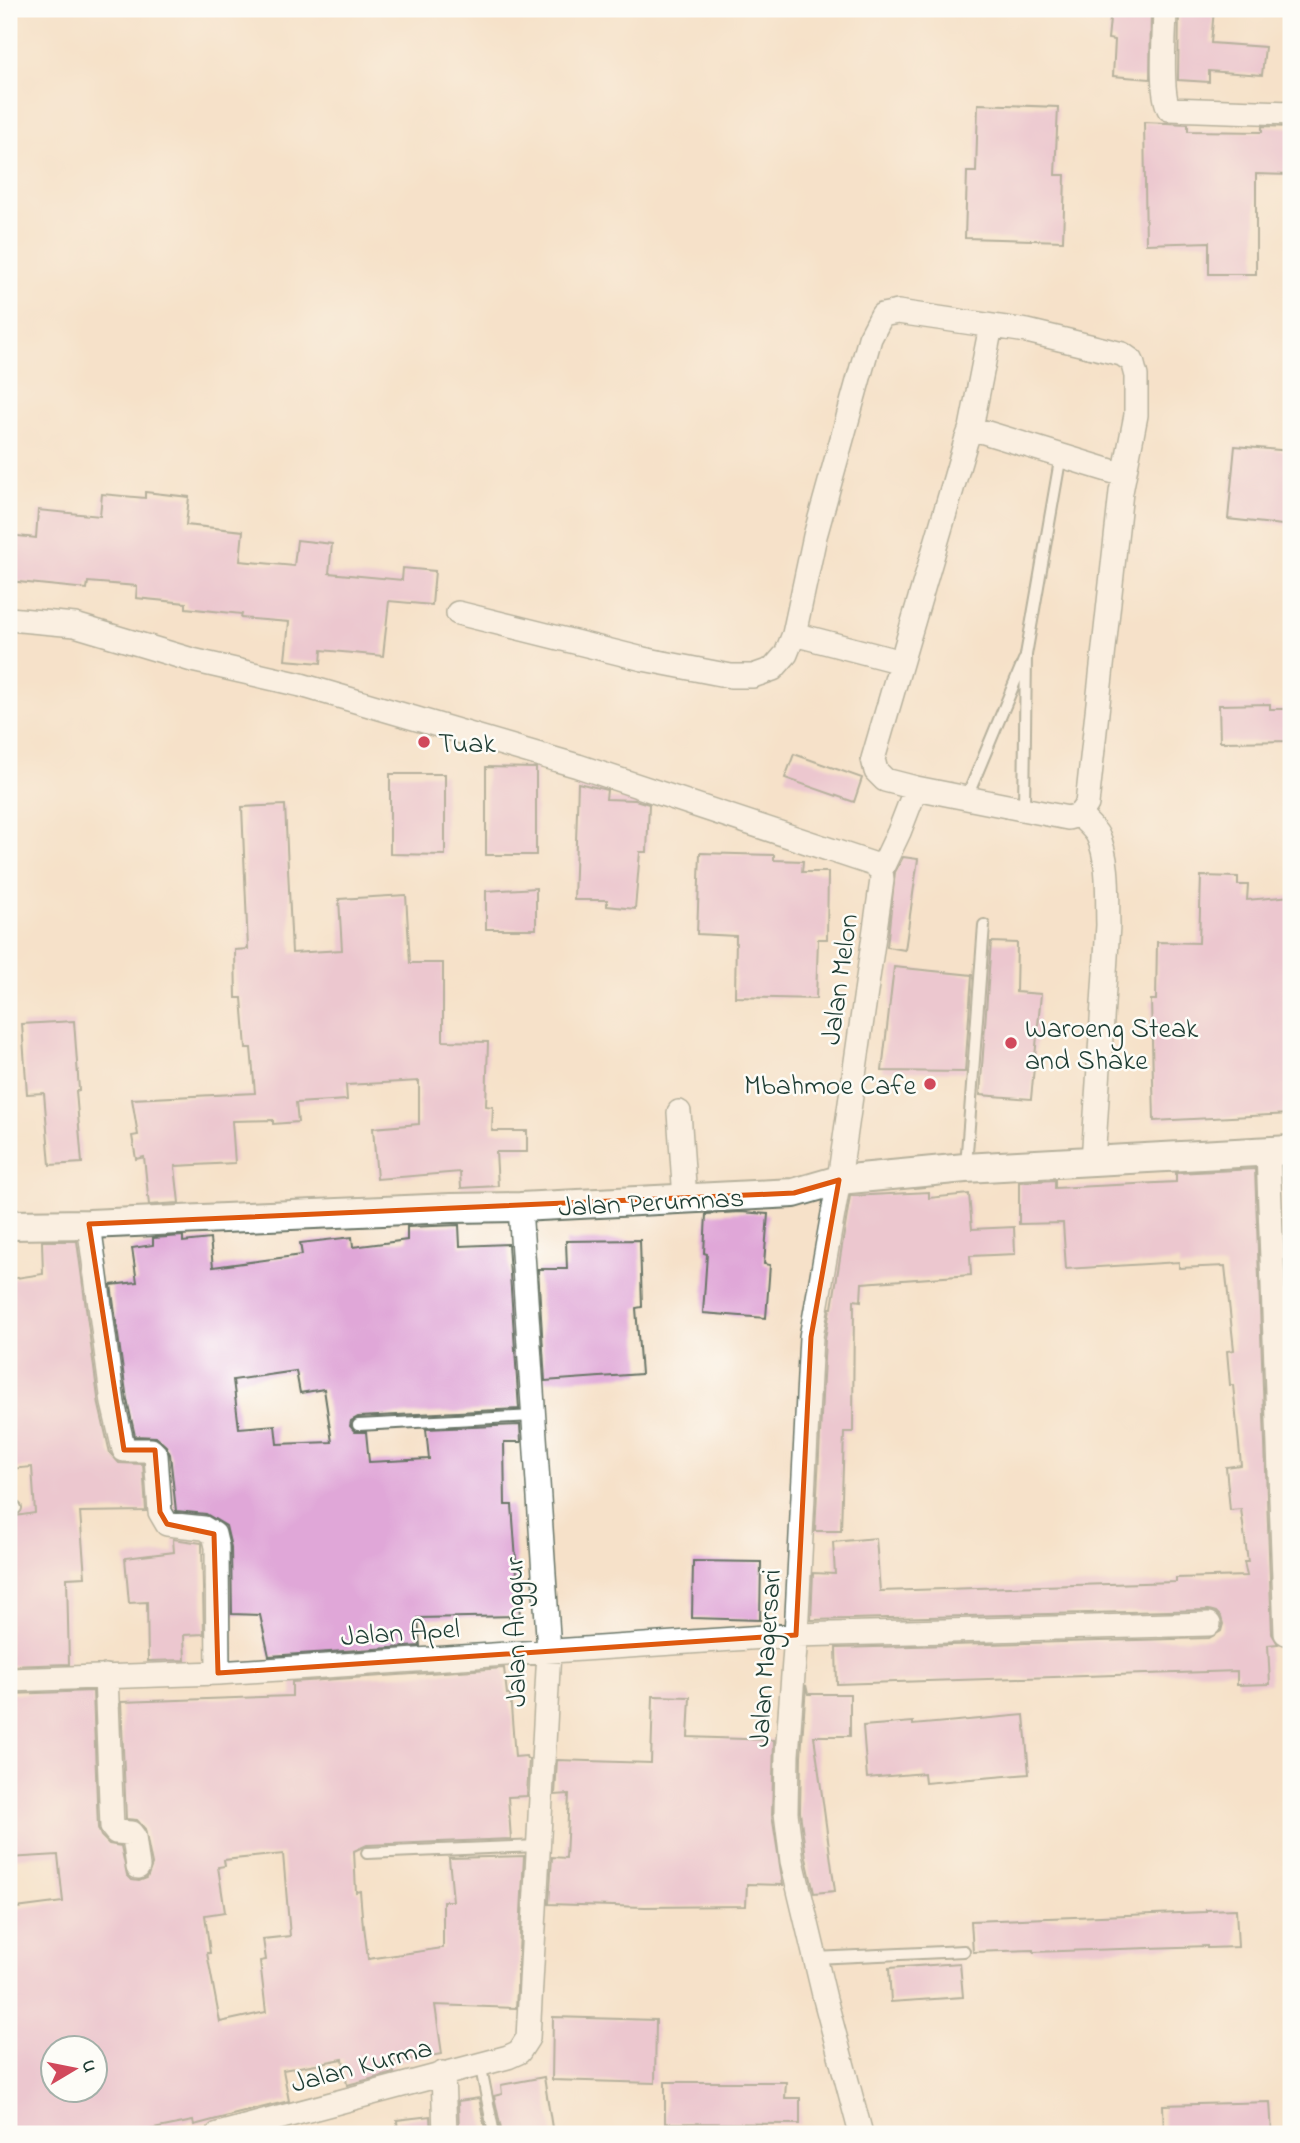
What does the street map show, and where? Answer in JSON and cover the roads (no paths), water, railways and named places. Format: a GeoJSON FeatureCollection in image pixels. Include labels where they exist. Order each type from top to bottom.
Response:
{"type":"FeatureCollection","features":[{"type":"Feature","properties":{"kind":"street"},"geometry":{"type":"LineString","coordinates":[[1165,9],[1164,68],[1169,109],[1291,113]]}},
{"type":"Feature","properties":{"kind":"street"},"geometry":{"type":"LineString","coordinates":[[458,614],[643,659],[731,676],[753,676],[773,669],[786,654],[794,634],[815,536],[870,338],[882,315],[898,312],[991,326],[1041,334],[1122,354],[1129,358],[1136,376],[1136,415],[1124,475],[1087,804],[1079,815],[1068,818],[885,780],[876,771],[873,759],[971,428],[991,326]]}},
{"type":"Feature","properties":{"kind":"street"},"geometry":{"type":"LineString","coordinates":[[971,428],[1124,475]]}},
{"type":"Feature","properties":{"kind":"street"},"geometry":{"type":"LineString","coordinates":[[9,620],[75,625],[192,660],[301,685],[578,766],[861,859],[881,870],[916,788]]}},
{"type":"Feature","properties":{"kind":"street"},"geometry":{"type":"LineString","coordinates":[[794,634],[901,662]]}},
{"type":"Feature","properties":{"kind":"street"},"geometry":{"type":"LineString","coordinates":[[1079,815],[1097,834],[1105,858],[1107,893],[1108,925],[1093,1162]]}},
{"type":"Feature","properties":{"kind":"street","name":"Jalan Melon"},"geometry":{"type":"LineString","coordinates":[[839,1180],[882,880],[881,870]]}},
{"type":"Feature","properties":{"kind":"street"},"geometry":{"type":"LineString","coordinates":[[679,1112],[685,1199]]}},
{"type":"Feature","properties":{"kind":"street"},"geometry":{"type":"LineString","coordinates":[[1280,1151],[1286,1633]]}},
{"type":"Feature","properties":{"kind":"street","name":"Jalan Perumnas"},"geometry":{"type":"LineString","coordinates":[[9,1225],[451,1208],[520,1208],[794,1193],[839,1180],[965,1168],[1280,1151]]}},
{"type":"Feature","properties":{"kind":"street","name":"Jalan Magersari"},"geometry":{"type":"LineString","coordinates":[[839,1180],[811,1337],[786,1813],[792,1861],[861,2134]]}},
{"type":"Feature","properties":{"kind":"street","name":"Jalan Anggur"},"geometry":{"type":"LineString","coordinates":[[519,2052],[528,2038],[531,2012],[549,1651],[520,1208]]}},
{"type":"Feature","properties":{"kind":"street"},"geometry":{"type":"LineString","coordinates":[[9,1218],[9,1225]]}},
{"type":"Feature","properties":{"kind":"street"},"geometry":{"type":"LineString","coordinates":[[89,1224],[113,1403],[124,1450],[151,1450],[156,1455],[160,1512],[167,1524],[204,1528],[214,1534],[218,1673]]}},
{"type":"Feature","properties":{"kind":"street","name":"Jalan Apel"},"geometry":{"type":"LineString","coordinates":[[9,1680],[218,1673],[796,1635],[1209,1624]]}},
{"type":"Feature","properties":{"kind":"street"},"geometry":{"type":"LineString","coordinates":[[106,1676],[112,1827],[116,1832],[131,1833],[134,1837],[138,1867]]}},
{"type":"Feature","properties":{"kind":"street","name":"Jalan Kurma"},"geometry":{"type":"LineString","coordinates":[[220,2134],[519,2052]]}},
{"type":"Feature","properties":{"kind":"street"},"geometry":{"type":"LineString","coordinates":[[443,2073],[445,2134]]}},
{"type":"Feature","properties":{"kind":"lane"},"geometry":{"type":"LineString","coordinates":[[1024,809],[1026,655],[1061,456]]}},
{"type":"Feature","properties":{"kind":"lane"},"geometry":{"type":"LineString","coordinates":[[967,797],[1026,655]]}},
{"type":"Feature","properties":{"kind":"lane"},"geometry":{"type":"LineString","coordinates":[[965,1168],[984,925]]}},
{"type":"Feature","properties":{"kind":"lane"},"geometry":{"type":"LineString","coordinates":[[358,1425],[534,1416]]}},
{"type":"Feature","properties":{"kind":"lane"},"geometry":{"type":"LineString","coordinates":[[367,1853],[539,1846]]}},
{"type":"Feature","properties":{"kind":"lane"},"geometry":{"type":"LineString","coordinates":[[815,1958],[964,1951]]}},
{"type":"Feature","properties":{"kind":"lane"},"geometry":{"type":"LineString","coordinates":[[480,2063],[494,2134]]}},
{"type":"Feature","properties":{"kind":"place","name":"Tuak"},"geometry":{"type":"Point","coordinates":[424,742]}},
{"type":"Feature","properties":{"kind":"place","name":"Waroeng Steak and Shake"},"geometry":{"type":"Point","coordinates":[1011,1043]}},
{"type":"Feature","properties":{"kind":"place","name":"Mbahmoe Cafe"},"geometry":{"type":"Point","coordinates":[930,1084]}}]}
